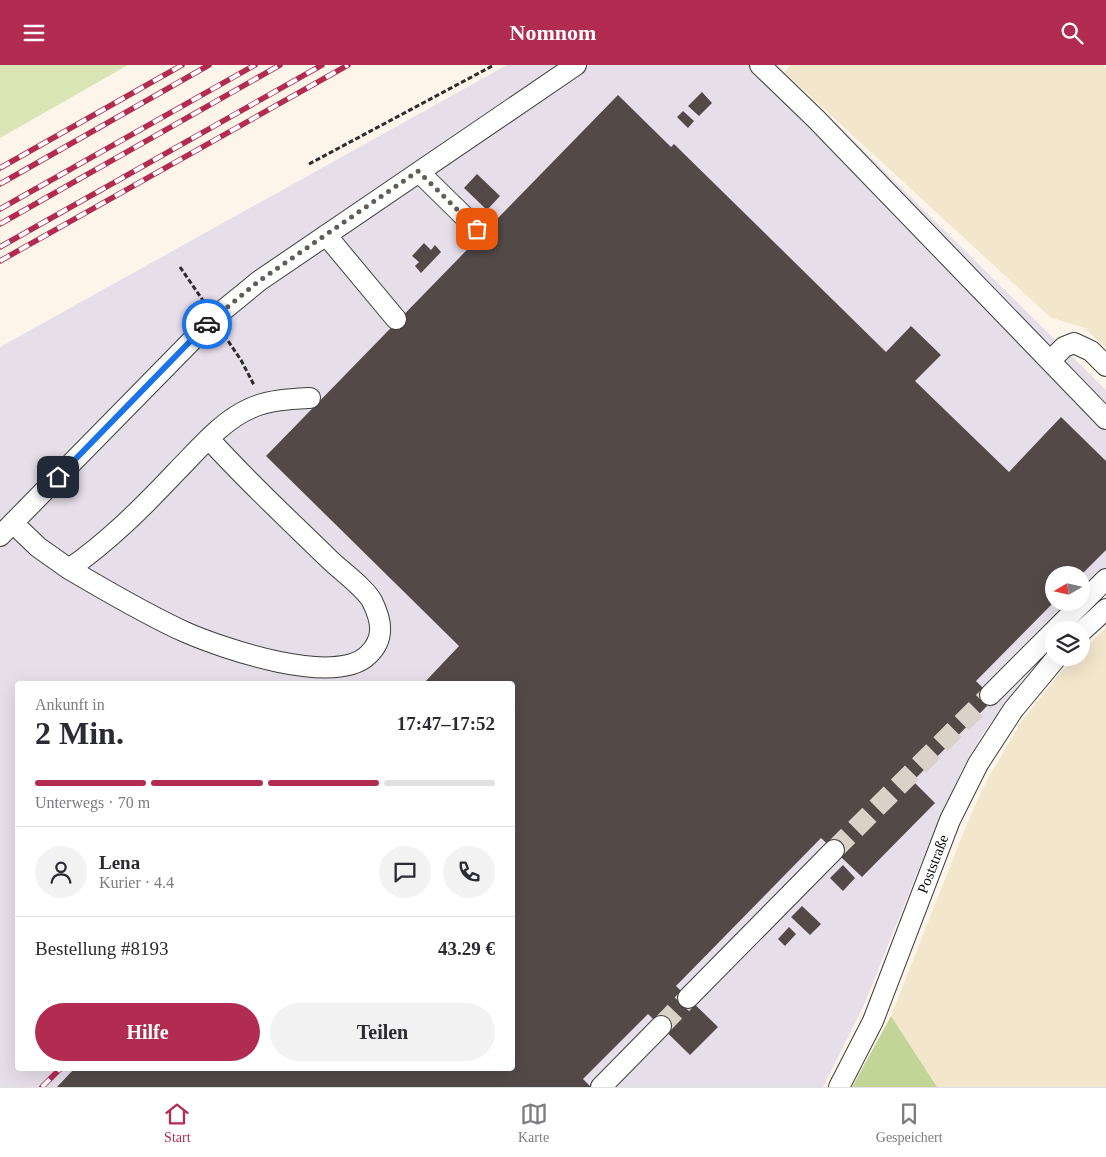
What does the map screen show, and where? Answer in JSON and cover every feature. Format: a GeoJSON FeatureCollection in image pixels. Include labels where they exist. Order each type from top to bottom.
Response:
{"type":"FeatureCollection","features":[{"type":"Feature","properties":{"kind":"street"},"geometry":{"type":"LineString","coordinates":[[209,439],[243,476],[371,599],[382,627],[378,646],[360,663],[336,669],[304,668],[234,649],[186,633],[133,606],[69,569],[38,547],[7,529],[214,317],[259,281],[576,65]]}},
{"type":"Feature","properties":{"kind":"street"},"geometry":{"type":"LineString","coordinates":[[760,65],[823,127],[1106,419]]}},
{"type":"Feature","properties":{"kind":"street"},"geometry":{"type":"LineString","coordinates":[[418,171],[477,229]]}},
{"type":"Feature","properties":{"kind":"street"},"geometry":{"type":"LineString","coordinates":[[326,235],[396,319]]}},
{"type":"Feature","properties":{"kind":"street"},"geometry":{"type":"LineString","coordinates":[[1050,361],[1064,347],[1074,343],[1091,351],[1106,366]]}},
{"type":"Feature","properties":{"kind":"street"},"geometry":{"type":"LineString","coordinates":[[69,569],[118,532],[231,419],[251,408],[283,400],[310,398]]}},
{"type":"Feature","properties":{"kind":"street"},"geometry":{"type":"LineString","coordinates":[[1063,621],[1106,579]]}},
{"type":"Feature","properties":{"kind":"street"},"geometry":{"type":"LineString","coordinates":[[1090,624],[1106,609]]}},
{"type":"Feature","properties":{"kind":"street"},"geometry":{"type":"LineString","coordinates":[[990,695],[1045,639]]}},
{"type":"Feature","properties":{"kind":"street","name":"Poststraße"},"geometry":{"type":"LineString","coordinates":[[839,1087],[873,1021],[950,820],[978,764],[1013,710],[1050,666]]}},
{"type":"Feature","properties":{"kind":"street"},"geometry":{"type":"LineString","coordinates":[[688,998],[834,851]]}},
{"type":"Feature","properties":{"kind":"street"},"geometry":{"type":"LineString","coordinates":[[601,1087],[661,1026]]}},
{"type":"Feature","properties":{"kind":"path"},"geometry":{"type":"LineString","coordinates":[[309,164],[494,65]]}},
{"type":"Feature","properties":{"kind":"shaded area"},"geometry":{"type":"Polygon","coordinates":[[[507,65],[777,65],[1106,390],[1106,594],[1090,609],[1090,566],[1045,566],[1045,611],[1087,611],[1076,621],[1045,621],[1045,655],[1025,677],[984,732],[961,772],[928,846],[864,1005],[823,1087],[0,1087],[0,347],[507,65]]]}},
{"type":"Feature","properties":{"kind":"shaded area"},"geometry":{"type":"Polygon","coordinates":[[[791,65],[1103,65],[1106,69],[1106,349],[1085,328],[1050,317],[784,72],[791,65]]]}},
{"type":"Feature","properties":{"kind":"shaded area"},"geometry":{"type":"Polygon","coordinates":[[[1106,628],[1106,1087],[937,1087],[891,1016],[966,826],[985,784],[1021,722],[1058,675],[1068,666],[1090,666],[1090,643],[1106,628]]]}},
{"type":"Feature","properties":{"kind":"green space"},"geometry":{"type":"Polygon","coordinates":[[[0,65],[128,65],[0,138],[0,65]]]}},
{"type":"Feature","properties":{"kind":"green space"},"geometry":{"type":"Polygon","coordinates":[[[891,1016],[937,1087],[852,1087],[891,1016]]]}},
{"type":"Feature","properties":{"kind":"building"},"geometry":{"type":"Polygon","coordinates":[[[702,92],[712,103],[699,116],[688,106],[702,92]]]}},
{"type":"Feature","properties":{"kind":"building"},"geometry":{"type":"Polygon","coordinates":[[[618,95],[671,147],[674,144],[886,352],[911,326],[941,355],[915,381],[1009,472],[1061,417],[1106,461],[1106,550],[1090,566],[1045,566],[1045,611],[976,681],[994,699],[913,781],[935,803],[862,877],[821,838],[676,986],[718,1027],[690,1055],[648,1014],[583,1079],[591,1087],[57,1087],[72,1071],[515,1071],[515,681],[426,681],[459,646],[266,456],[618,95]]]}},
{"type":"Feature","properties":{"kind":"building"},"geometry":{"type":"Polygon","coordinates":[[[683,111],[694,121],[688,128],[677,117],[683,111]]]}},
{"type":"Feature","properties":{"kind":"building"},"geometry":{"type":"Polygon","coordinates":[[[477,174],[500,196],[487,210],[464,188],[477,174]]]}},
{"type":"Feature","properties":{"kind":"building"},"geometry":{"type":"Polygon","coordinates":[[[424,243],[431,250],[435,245],[441,252],[421,273],[415,266],[419,262],[412,256],[424,243]]]}},
{"type":"Feature","properties":{"kind":"building"},"geometry":{"type":"Polygon","coordinates":[[[843,865],[855,878],[843,891],[830,878],[843,865]]]}},
{"type":"Feature","properties":{"kind":"building"},"geometry":{"type":"Polygon","coordinates":[[[802,906],[821,924],[810,935],[791,917],[802,906]]]}},
{"type":"Feature","properties":{"kind":"building"},"geometry":{"type":"Polygon","coordinates":[[[789,927],[796,934],[785,946],[778,939],[789,927]]]}},
{"type":"Feature","properties":{"kind":"tunnel"},"geometry":{"type":"LineString","coordinates":[[834,850],[990,695]]}},
{"type":"Feature","properties":{"kind":"tunnel"},"geometry":{"type":"LineString","coordinates":[[661,1026],[688,998]]}},
{"type":"Feature","properties":{"kind":"railway"},"geometry":{"type":"LineString","coordinates":[[0,168],[182,65]]}},
{"type":"Feature","properties":{"kind":"railway"},"geometry":{"type":"LineString","coordinates":[[0,184],[209,65]]}},
{"type":"Feature","properties":{"kind":"railway"},"geometry":{"type":"LineString","coordinates":[[0,209],[255,65]]}},
{"type":"Feature","properties":{"kind":"railway"},"geometry":{"type":"LineString","coordinates":[[0,224],[280,65]]}},
{"type":"Feature","properties":{"kind":"railway"},"geometry":{"type":"LineString","coordinates":[[0,247],[322,65]]}},
{"type":"Feature","properties":{"kind":"railway"},"geometry":{"type":"LineString","coordinates":[[0,261],[348,65]]}},
{"type":"Feature","properties":{"kind":"railway"},"geometry":{"type":"LineString","coordinates":[[42,1087],[58,1071]]}},
{"type":"Feature","properties":{"kind":"way so far"},"geometry":{"type":"LineString","coordinates":[[207,324],[259,281],[418,171],[477,229]]}},
{"type":"Feature","properties":{"kind":"route"},"geometry":{"type":"LineString","coordinates":[[58,477],[207,324]]}}]}
